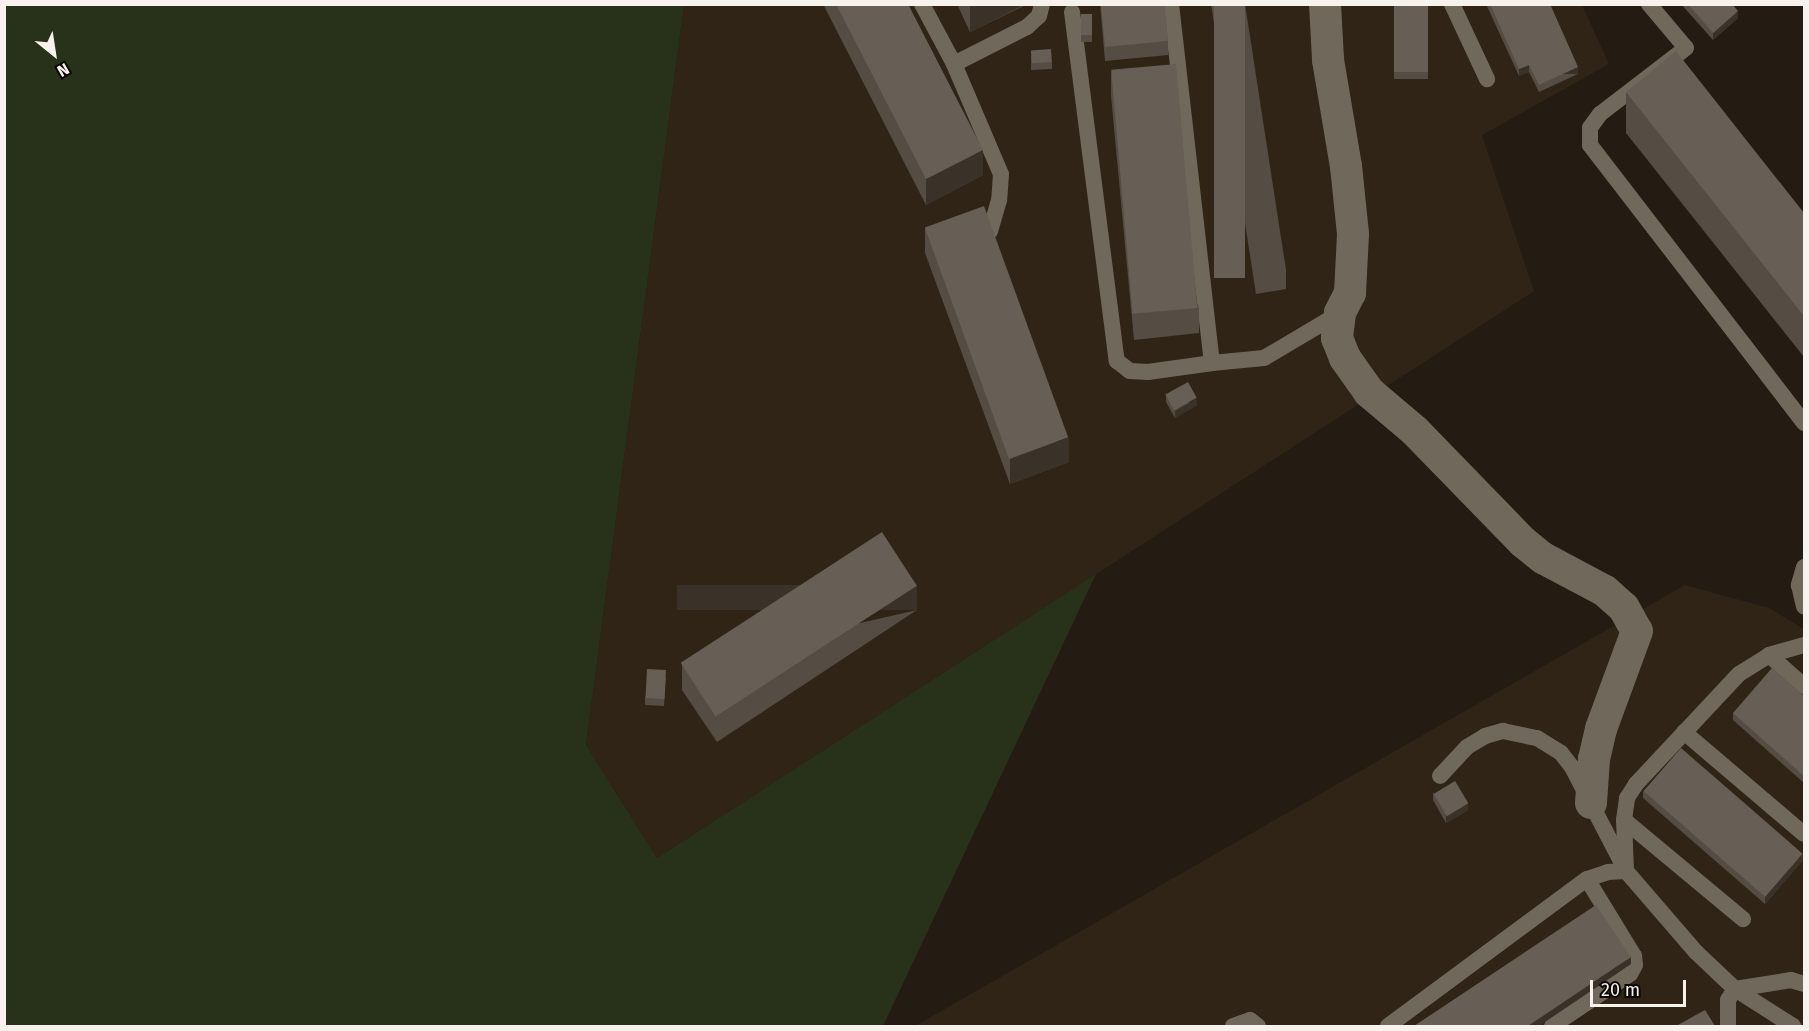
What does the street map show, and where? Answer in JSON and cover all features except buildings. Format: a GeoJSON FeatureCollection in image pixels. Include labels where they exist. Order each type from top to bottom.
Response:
{"type":"FeatureCollection","features":[{"type":"Feature","properties":{"kind":"street"},"geometry":{"type":"LineString","coordinates":[[1325,4],[1328,60],[1346,166],[1353,234],[1350,293],[1340,313],[1336,338],[1345,358],[1369,392],[1415,431],[1523,542],[1543,558],[1605,591],[1632,621],[1637,631],[1634,647],[1623,668],[1601,729],[1594,759],[1591,803]]}},
{"type":"Feature","properties":{"kind":"lane"},"geometry":{"type":"LineString","coordinates":[[922,4],[954,64],[1001,174],[999,200],[990,231]]}},
{"type":"Feature","properties":{"kind":"lane"},"geometry":{"type":"LineString","coordinates":[[954,64],[1027,27],[1039,16],[1042,4]]}},
{"type":"Feature","properties":{"kind":"lane"},"geometry":{"type":"LineString","coordinates":[[1171,4],[1212,363]]}},
{"type":"Feature","properties":{"kind":"lane"},"geometry":{"type":"LineString","coordinates":[[1452,4],[1487,79]]}},
{"type":"Feature","properties":{"kind":"lane"},"geometry":{"type":"LineString","coordinates":[[1649,4],[1686,48],[1600,114],[1590,128],[1590,145],[1804,423]]}},
{"type":"Feature","properties":{"kind":"lane"},"geometry":{"type":"LineString","coordinates":[[1072,12],[1117,361],[1130,371],[1148,372],[1264,358],[1340,313]]}},
{"type":"Feature","properties":{"kind":"lane"},"geometry":{"type":"LineString","coordinates":[[1804,567],[1799,585],[1804,606]]}},
{"type":"Feature","properties":{"kind":"lane"},"geometry":{"type":"LineString","coordinates":[[1626,871],[1624,820],[1631,791],[1739,674],[1769,655],[1804,645]]}},
{"type":"Feature","properties":{"kind":"lane"},"geometry":{"type":"LineString","coordinates":[[1769,655],[1804,686]]}},
{"type":"Feature","properties":{"kind":"lane"},"geometry":{"type":"LineString","coordinates":[[1440,776],[1467,747],[1503,731],[1537,738],[1561,753],[1591,803],[1626,871],[1696,952],[1735,989],[1793,1026]]}},
{"type":"Feature","properties":{"kind":"lane"},"geometry":{"type":"LineString","coordinates":[[1684,732],[1804,834]]}},
{"type":"Feature","properties":{"kind":"lane"},"geometry":{"type":"LineString","coordinates":[[1624,820],[1743,919]]}},
{"type":"Feature","properties":{"kind":"lane"},"geometry":{"type":"LineString","coordinates":[[1388,1026],[1587,879],[1608,872],[1626,871]]}},
{"type":"Feature","properties":{"kind":"lane"},"geometry":{"type":"LineString","coordinates":[[1552,1026],[1630,974],[1635,965],[1634,956],[1587,879]]}},
{"type":"Feature","properties":{"kind":"lane"},"geometry":{"type":"LineString","coordinates":[[1728,1026],[1728,1000],[1735,989],[1791,980],[1804,984]]}},
{"type":"Feature","properties":{"kind":"lane"},"geometry":{"type":"LineString","coordinates":[[1233,1026],[1250,1020],[1258,1026]]}},
{"type":"Feature","properties":{"kind":"shaded area"},"geometry":{"type":"Polygon","coordinates":[[[684,5],[1582,5],[1609,64],[1482,135],[1534,291],[657,858],[586,745],[684,5]]]}},
{"type":"Feature","properties":{"kind":"shaded area"},"geometry":{"type":"Polygon","coordinates":[[[1685,585],[1769,608],[1804,629],[1804,1026],[915,1026],[1685,585]]]}},
{"type":"Feature","properties":{"kind":"green space"},"geometry":{"type":"Polygon","coordinates":[[[5,4],[684,5],[586,745],[657,858],[1096,574],[883,1026],[5,1026],[5,4]]]}}]}
